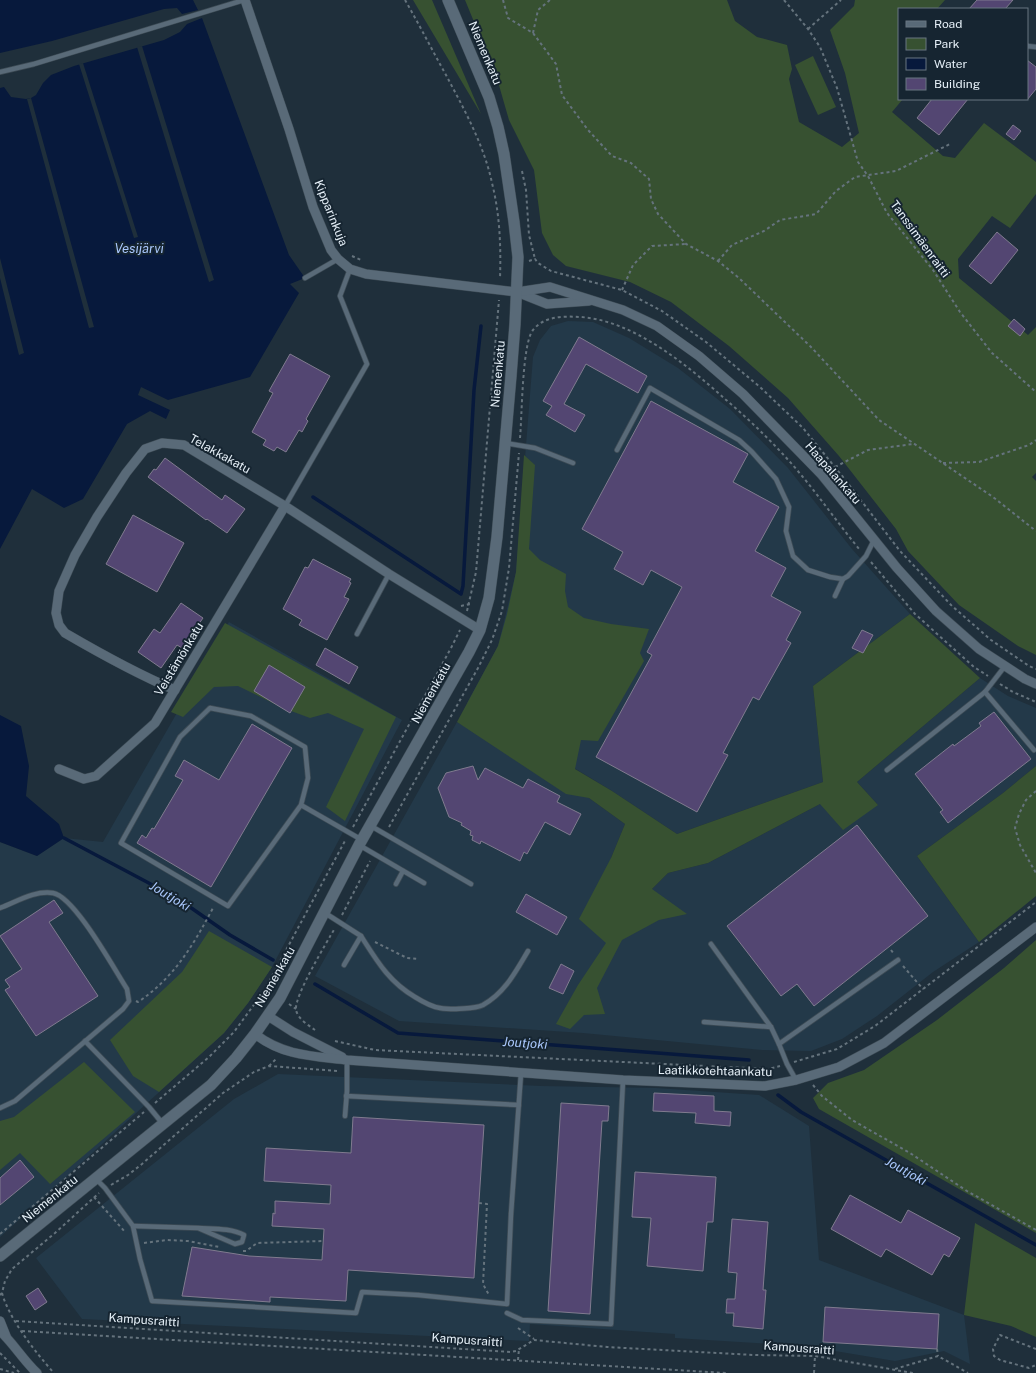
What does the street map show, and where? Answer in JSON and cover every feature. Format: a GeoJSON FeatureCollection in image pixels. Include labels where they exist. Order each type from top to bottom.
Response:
{"type":"FeatureCollection","features":[{"type":"Feature","properties":{"kind":"street","name":"Kipparinkuja"},"geometry":{"type":"LineString","coordinates":[[245,0],[289,129],[313,207],[332,250],[338,259],[350,269],[373,275],[517,292]]}},
{"type":"Feature","properties":{"kind":"street","name":"Niemenkatu"},"geometry":{"type":"LineString","coordinates":[[0,1256],[211,1085],[236,1058],[255,1034],[280,998],[370,826],[448,690],[480,630],[489,598],[497,537],[517,292],[518,257],[504,154],[498,127],[489,97],[473,55],[448,0]]}},
{"type":"Feature","properties":{"kind":"street","name":"Haapalankatu"},"geometry":{"type":"LineString","coordinates":[[517,292],[550,287],[623,310],[657,326],[699,356],[743,394],[820,474],[896,568],[936,611],[979,648],[1004,666],[1036,684]]}},
{"type":"Feature","properties":{"kind":"street","name":"Haapalankatu"},"geometry":{"type":"LineString","coordinates":[[517,292],[548,304],[595,301]]}},
{"type":"Feature","properties":{"kind":"street","name":"Telakkakatu"},"geometry":{"type":"LineString","coordinates":[[175,690],[124,667],[66,633],[59,624],[56,613],[59,591],[75,555],[97,517],[126,473],[145,449],[162,443],[184,446],[285,506],[389,574],[480,630]]}},
{"type":"Feature","properties":{"kind":"street","name":"Veistämönkatu"},"geometry":{"type":"LineString","coordinates":[[60,769],[84,779],[96,776],[155,723],[285,506]]}},
{"type":"Feature","properties":{"kind":"street","name":"Laatikkotehtaankatu"},"geometry":{"type":"LineString","coordinates":[[255,1034],[266,1043],[282,1050],[306,1055],[347,1060],[623,1080],[765,1086],[796,1080],[839,1067],[884,1043],[1036,927]]}},
{"type":"Feature","properties":{"kind":"street","name":"Laatikkotehtaankatu"},"geometry":{"type":"LineString","coordinates":[[268,1016],[293,1032],[347,1060]]}},
{"type":"Feature","properties":{"kind":"street"},"geometry":{"type":"LineString","coordinates":[[0,1321],[3,1334],[29,1366],[37,1373]]}},
{"type":"Feature","properties":{"kind":"lane"},"geometry":{"type":"LineString","coordinates":[[0,72],[34,64],[245,0]]}},
{"type":"Feature","properties":{"kind":"lane"},"geometry":{"type":"LineString","coordinates":[[305,278],[338,259]]}},
{"type":"Feature","properties":{"kind":"lane"},"geometry":{"type":"LineString","coordinates":[[285,506],[367,364],[340,296],[350,269]]}},
{"type":"Feature","properties":{"kind":"lane"},"geometry":{"type":"LineString","coordinates":[[617,450],[650,388],[739,440],[752,452],[776,479],[789,507],[786,531],[793,556],[808,570],[830,578],[843,579]]}},
{"type":"Feature","properties":{"kind":"lane"},"geometry":{"type":"LineString","coordinates":[[505,443],[535,448],[574,463]]}},
{"type":"Feature","properties":{"kind":"lane"},"geometry":{"type":"LineString","coordinates":[[835,596],[843,579],[848,576],[866,556],[874,540]]}},
{"type":"Feature","properties":{"kind":"lane"},"geometry":{"type":"LineString","coordinates":[[357,634],[389,574]]}},
{"type":"Feature","properties":{"kind":"lane"},"geometry":{"type":"LineString","coordinates":[[887,770],[985,692],[1004,666]]}},
{"type":"Feature","properties":{"kind":"lane"},"geometry":{"type":"LineString","coordinates":[[985,692],[1034,750]]}},
{"type":"Feature","properties":{"kind":"lane"},"geometry":{"type":"LineString","coordinates":[[210,708],[251,716],[305,746],[308,778],[301,805],[228,906],[121,843],[180,737],[210,708]]}},
{"type":"Feature","properties":{"kind":"lane"},"geometry":{"type":"LineString","coordinates":[[301,805],[349,833],[374,854],[424,884]]}},
{"type":"Feature","properties":{"kind":"lane"},"geometry":{"type":"LineString","coordinates":[[370,826],[471,884]]}},
{"type":"Feature","properties":{"kind":"lane"},"geometry":{"type":"LineString","coordinates":[[396,884],[403,871]]}},
{"type":"Feature","properties":{"kind":"lane"},"geometry":{"type":"LineString","coordinates":[[0,908],[38,894],[53,893],[65,899],[81,917],[127,989],[129,1001],[123,1009],[15,1100],[0,1108]]}},
{"type":"Feature","properties":{"kind":"lane"},"geometry":{"type":"LineString","coordinates":[[325,913],[361,936],[375,959],[390,978],[404,991],[424,1003],[441,1009],[467,1008],[482,1005],[497,995],[509,982],[528,951]]}},
{"type":"Feature","properties":{"kind":"lane"},"geometry":{"type":"LineString","coordinates":[[344,965],[361,936]]}},
{"type":"Feature","properties":{"kind":"lane"},"geometry":{"type":"LineString","coordinates":[[711,944],[771,1027],[787,1064],[796,1080]]}},
{"type":"Feature","properties":{"kind":"lane"},"geometry":{"type":"LineString","coordinates":[[779,1044],[898,960]]}},
{"type":"Feature","properties":{"kind":"lane"},"geometry":{"type":"LineString","coordinates":[[704,1022],[771,1027]]}},
{"type":"Feature","properties":{"kind":"lane"},"geometry":{"type":"LineString","coordinates":[[85,1041],[149,1107],[163,1124]]}},
{"type":"Feature","properties":{"kind":"lane"},"geometry":{"type":"LineString","coordinates":[[345,1116],[347,1060]]}},
{"type":"Feature","properties":{"kind":"lane"},"geometry":{"type":"LineString","coordinates":[[96,1179],[105,1188],[132,1226],[152,1301],[356,1313],[362,1292],[418,1295],[494,1304],[507,1304],[511,1214],[521,1073]]}},
{"type":"Feature","properties":{"kind":"lane"},"geometry":{"type":"LineString","coordinates":[[507,1313],[522,1320],[611,1324],[623,1080]]}},
{"type":"Feature","properties":{"kind":"lane"},"geometry":{"type":"LineString","coordinates":[[346,1096],[519,1105]]}},
{"type":"Feature","properties":{"kind":"lane"},"geometry":{"type":"LineString","coordinates":[[132,1226],[198,1228],[227,1230],[244,1235],[242,1242],[235,1244],[198,1228]]}},
{"type":"Feature","properties":{"kind":"path","name":"Niemenkatu"},"geometry":{"type":"LineString","coordinates":[[0,1234],[209,1057],[234,1032],[264,991],[451,648],[470,604],[476,572],[500,290],[501,252],[499,224],[492,182],[480,144],[464,109],[405,0]]}},
{"type":"Feature","properties":{"kind":"path"},"geometry":{"type":"LineString","coordinates":[[503,0],[508,18],[533,33],[556,64],[562,95],[588,130],[612,156],[631,163],[649,179],[651,199],[658,214],[686,244],[718,261],[739,278],[811,347],[879,420],[993,497],[1036,531]]}},
{"type":"Feature","properties":{"kind":"path"},"geometry":{"type":"LineString","coordinates":[[533,33],[538,10],[550,0]]}},
{"type":"Feature","properties":{"kind":"path","name":"Tanssimäenraitti"},"geometry":{"type":"LineString","coordinates":[[784,0],[808,29],[820,47],[837,88],[858,162],[868,176],[887,213],[933,270],[960,312],[992,353],[1036,392]]}},
{"type":"Feature","properties":{"kind":"path"},"geometry":{"type":"LineString","coordinates":[[808,29],[841,0]]}},
{"type":"Feature","properties":{"kind":"path"},"geometry":{"type":"LineString","coordinates":[[718,261],[732,245],[764,231],[780,220],[816,214],[836,191],[855,177],[896,171],[950,144]]}},
{"type":"Feature","properties":{"kind":"path"},"geometry":{"type":"LineString","coordinates":[[522,171],[526,190],[529,235],[535,259]]}},
{"type":"Feature","properties":{"kind":"path"},"geometry":{"type":"LineString","coordinates":[[622,290],[633,265],[652,246],[686,244]]}},
{"type":"Feature","properties":{"kind":"path"},"geometry":{"type":"LineString","coordinates":[[385,834],[478,668],[492,640],[502,611],[509,568],[520,445],[526,352],[532,331],[545,320],[569,316],[590,318],[631,331],[656,345],[696,373],[756,426],[779,450],[915,614],[974,666],[1013,692],[1036,702]]}},
{"type":"Feature","properties":{"kind":"path"},"geometry":{"type":"LineString","coordinates":[[942,463],[979,462],[1029,445],[1036,440]]}},
{"type":"Feature","properties":{"kind":"path"},"geometry":{"type":"LineString","coordinates":[[835,467],[868,450],[915,444]]}},
{"type":"Feature","properties":{"kind":"path"},"geometry":{"type":"LineString","coordinates":[[1036,791],[1026,800],[1019,814],[1015,828],[1020,845],[1036,873]]}},
{"type":"Feature","properties":{"kind":"path"},"geometry":{"type":"LineString","coordinates":[[318,1033],[300,1018],[296,1009],[298,996],[327,941],[339,922],[374,854]]}},
{"type":"Feature","properties":{"kind":"path"},"geometry":{"type":"LineString","coordinates":[[329,1038],[335,1041],[375,1050],[768,1070],[836,1049],[875,1026],[1036,902]]}},
{"type":"Feature","properties":{"kind":"path"},"geometry":{"type":"LineString","coordinates":[[129,1001],[138,1002],[150,994],[174,971],[211,913]]}},
{"type":"Feature","properties":{"kind":"path"},"geometry":{"type":"LineString","coordinates":[[361,936],[407,958],[418,959]]}},
{"type":"Feature","properties":{"kind":"path"},"geometry":{"type":"LineString","coordinates":[[891,950],[923,989]]}},
{"type":"Feature","properties":{"kind":"path"},"geometry":{"type":"LineString","coordinates":[[54,1373],[22,1331],[1,1294],[5,1281],[12,1269],[105,1188],[128,1175],[223,1093],[254,1072],[269,1066],[347,1071]]}},
{"type":"Feature","properties":{"kind":"path"},"geometry":{"type":"LineString","coordinates":[[807,1077],[822,1096],[852,1120],[910,1153],[967,1191],[1036,1230]]}},
{"type":"Feature","properties":{"kind":"path"},"geometry":{"type":"LineString","coordinates":[[479,1203],[487,1204],[483,1284],[494,1304]]}},
{"type":"Feature","properties":{"kind":"path","name":"Kampusraitti"},"geometry":{"type":"LineString","coordinates":[[16,1321],[511,1352],[534,1340],[607,1347],[754,1355],[815,1356],[913,1373]]}},
{"type":"Feature","properties":{"kind":"path"},"geometry":{"type":"LineString","coordinates":[[518,1328],[534,1340]]}},
{"type":"Feature","properties":{"kind":"path","name":"Kampusraitti"},"geometry":{"type":"LineString","coordinates":[[22,1331],[726,1373]]}},
{"type":"Feature","properties":{"kind":"path"},"geometry":{"type":"LineString","coordinates":[[1036,1349],[1000,1335],[993,1350],[994,1356],[1000,1360],[1029,1368],[1036,1365]]}},
{"type":"Feature","properties":{"kind":"path"},"geometry":{"type":"LineString","coordinates":[[518,1360],[519,1349]]}},
{"type":"Feature","properties":{"kind":"path"},"geometry":{"type":"LineString","coordinates":[[938,1349],[938,1356]]}},
{"type":"Feature","properties":{"kind":"path"},"geometry":{"type":"LineString","coordinates":[[0,1353],[20,1373]]}},
{"type":"Feature","properties":{"kind":"path"},"geometry":{"type":"LineString","coordinates":[[814,1373],[815,1356]]}},
{"type":"Feature","properties":{"kind":"path"},"geometry":{"type":"LineString","coordinates":[[894,1369],[938,1356],[968,1373]]}},
{"type":"Feature","properties":{"kind":"path"},"geometry":{"type":"LineString","coordinates":[[0,1369],[14,1373]]}},
{"type":"Feature","properties":{"kind":"shaded area"},"geometry":{"type":"Polygon","coordinates":[[[568,321],[593,322],[629,338],[678,368],[730,409],[788,468],[852,549],[910,614],[813,686],[823,782],[677,834],[612,791],[467,703],[498,646],[516,572],[533,357],[540,340],[551,326],[568,321]]]}},
{"type":"Feature","properties":{"kind":"shaded area"},"geometry":{"type":"Polygon","coordinates":[[[229,622],[402,720],[272,967],[248,1003],[224,1033],[0,1237],[0,842],[37,856],[64,838],[103,842],[229,622]]]}},
{"type":"Feature","properties":{"kind":"shaded area"},"geometry":{"type":"Polygon","coordinates":[[[980,678],[1008,696],[1036,708],[1036,766],[1003,793],[917,856],[979,942],[933,972],[877,1016],[842,1039],[811,1051],[762,1050],[583,1033],[399,1021],[315,976],[457,722],[589,798],[625,824],[611,858],[622,940],[652,889],[668,873],[708,863],[820,804],[878,805],[857,782],[980,678]]]}},
{"type":"Feature","properties":{"kind":"shaded area"},"geometry":{"type":"Polygon","coordinates":[[[278,1074],[541,1086],[656,1088],[759,1095],[809,1126],[819,1260],[964,1315],[970,1364],[944,1351],[895,1361],[805,1346],[675,1338],[675,1334],[530,1324],[529,1341],[82,1319],[36,1258],[234,1099],[278,1074]]]}},
{"type":"Feature","properties":{"kind":"green space"},"geometry":{"type":"Polygon","coordinates":[[[413,0],[432,0],[481,114],[413,0]]]}},
{"type":"Feature","properties":{"kind":"green space"},"geometry":{"type":"Polygon","coordinates":[[[465,0],[727,0],[735,21],[757,37],[787,45],[792,69],[789,79],[799,122],[842,147],[859,133],[845,73],[830,30],[854,6],[855,0],[945,0],[938,8],[898,8],[898,100],[902,100],[892,112],[943,156],[955,158],[984,123],[1036,162],[1036,194],[1010,228],[992,216],[958,259],[959,278],[1028,335],[1036,327],[1036,473],[1032,477],[1036,481],[1036,655],[1018,646],[959,605],[908,551],[896,529],[839,456],[788,398],[729,346],[671,302],[630,282],[566,266],[553,255],[542,233],[534,170],[509,120],[496,75],[465,0]]]}},
{"type":"Feature","properties":{"kind":"green space"},"geometry":{"type":"Polygon","coordinates":[[[813,56],[836,107],[818,115],[795,65],[813,56]]]}},
{"type":"Feature","properties":{"kind":"green space"},"geometry":{"type":"Polygon","coordinates":[[[524,455],[535,465],[529,549],[540,560],[566,574],[565,591],[568,607],[584,618],[611,624],[649,629],[640,653],[644,661],[598,741],[581,740],[575,769],[612,791],[677,834],[823,782],[813,686],[910,614],[980,678],[857,782],[878,805],[843,830],[820,804],[708,863],[668,873],[652,889],[687,914],[659,920],[622,940],[597,988],[605,1014],[584,1015],[570,1029],[556,1024],[578,985],[606,943],[579,919],[611,858],[625,824],[589,798],[566,794],[457,722],[498,646],[507,614],[516,572],[524,455]]]}},
{"type":"Feature","properties":{"kind":"green space"},"geometry":{"type":"Polygon","coordinates":[[[225,623],[396,717],[345,821],[326,807],[364,729],[328,713],[310,718],[283,708],[238,686],[214,687],[183,717],[171,712],[225,623]]]}},
{"type":"Feature","properties":{"kind":"green space"},"geometry":{"type":"Polygon","coordinates":[[[1036,766],[1036,896],[979,942],[917,856],[1003,793],[1036,766]]]}},
{"type":"Feature","properties":{"kind":"green space"},"geometry":{"type":"Polygon","coordinates":[[[209,931],[272,967],[248,1003],[224,1033],[159,1092],[133,1076],[110,1040],[182,972],[209,931]]]}},
{"type":"Feature","properties":{"kind":"green space"},"geometry":{"type":"Polygon","coordinates":[[[1036,940],[1036,1233],[819,1109],[813,1098],[828,1083],[864,1070],[937,1020],[1004,968],[1036,940]]]}},
{"type":"Feature","properties":{"kind":"green space"},"geometry":{"type":"Polygon","coordinates":[[[84,1062],[135,1112],[50,1184],[20,1153],[0,1170],[0,1121],[14,1117],[84,1062]]]}},
{"type":"Feature","properties":{"kind":"green space"},"geometry":{"type":"Polygon","coordinates":[[[975,1223],[1036,1258],[1036,1337],[1011,1326],[964,1315],[975,1223]]]}},
{"type":"Feature","properties":{"kind":"water"},"geometry":{"type":"Polygon","coordinates":[[[0,0],[193,0],[198,10],[182,14],[177,8],[164,9],[52,41],[0,53],[0,0]]]}},
{"type":"Feature","properties":{"kind":"water","name":"Vesijärvi"},"geometry":{"type":"Polygon","coordinates":[[[202,18],[289,255],[305,278],[290,284],[299,293],[250,377],[168,400],[141,387],[138,395],[170,410],[166,419],[150,411],[127,424],[83,499],[64,508],[32,489],[0,549],[0,88],[4,87],[11,97],[26,99],[31,98],[36,95],[43,83],[51,75],[74,66],[164,40],[180,32],[187,24],[202,18]]]}},
{"type":"Feature","properties":{"kind":"water"},"geometry":{"type":"Polygon","coordinates":[[[0,715],[21,726],[29,766],[26,796],[59,824],[64,838],[37,856],[0,842],[0,715]]]}},
{"type":"Feature","properties":{"kind":"pier"},"geometry":{"type":"Polygon","coordinates":[[[142,46],[214,280],[209,282],[137,47],[142,46]]]}},
{"type":"Feature","properties":{"kind":"pier"},"geometry":{"type":"Polygon","coordinates":[[[83,63],[138,237],[134,238],[79,64],[83,63]]]}},
{"type":"Feature","properties":{"kind":"pier"},"geometry":{"type":"Polygon","coordinates":[[[31,98],[94,327],[89,328],[27,99],[31,98]]]}},
{"type":"Feature","properties":{"kind":"pier"},"geometry":{"type":"Polygon","coordinates":[[[0,258],[24,353],[19,355],[0,278],[0,258]]]}},
{"type":"Feature","properties":{"kind":"building"},"geometry":{"type":"Polygon","coordinates":[[[977,0],[1013,0],[1006,8],[970,8],[977,0]]]}},
{"type":"Feature","properties":{"kind":"building"},"geometry":{"type":"Polygon","coordinates":[[[1028,61],[1036,67],[1036,89],[1028,99],[1028,61]]]}},
{"type":"Feature","properties":{"kind":"building"},"geometry":{"type":"Polygon","coordinates":[[[931,100],[967,100],[939,135],[917,118],[931,100]]]}},
{"type":"Feature","properties":{"kind":"building"},"geometry":{"type":"Polygon","coordinates":[[[1013,125],[1021,131],[1014,140],[1006,134],[1013,125]]]}},
{"type":"Feature","properties":{"kind":"building"},"geometry":{"type":"Polygon","coordinates":[[[997,232],[1018,250],[991,284],[969,266],[997,232]]]}},
{"type":"Feature","properties":{"kind":"building"},"geometry":{"type":"Polygon","coordinates":[[[1014,319],[1025,329],[1020,336],[1008,326],[1014,319]]]}},
{"type":"Feature","properties":{"kind":"building"},"geometry":{"type":"Polygon","coordinates":[[[579,337],[647,376],[638,393],[586,364],[564,404],[585,415],[575,432],[546,415],[552,406],[543,401],[579,337]]]}},
{"type":"Feature","properties":{"kind":"building"},"geometry":{"type":"Polygon","coordinates":[[[290,354],[330,376],[306,419],[308,421],[302,432],[299,430],[286,452],[277,447],[274,451],[263,445],[266,440],[252,432],[273,393],[269,391],[290,354]]]}},
{"type":"Feature","properties":{"kind":"building"},"geometry":{"type":"Polygon","coordinates":[[[651,401],[748,454],[733,482],[779,507],[755,551],[786,568],[771,596],[801,612],[786,640],[791,643],[759,700],[753,697],[723,753],[728,755],[697,812],[596,757],[652,655],[647,652],[682,587],[651,570],[643,585],[614,569],[623,552],[582,529],[651,401]]]}},
{"type":"Feature","properties":{"kind":"building"},"geometry":{"type":"Polygon","coordinates":[[[165,458],[222,500],[225,495],[245,509],[227,533],[207,519],[206,520],[148,477],[154,469],[156,470],[165,458]]]}},
{"type":"Feature","properties":{"kind":"building"},"geometry":{"type":"Polygon","coordinates":[[[133,515],[184,543],[157,592],[106,564],[133,515]]]}},
{"type":"Feature","properties":{"kind":"building"},"geometry":{"type":"Polygon","coordinates":[[[313,559],[351,579],[349,582],[351,583],[344,597],[349,599],[327,640],[299,625],[302,620],[283,609],[305,567],[308,568],[313,559]]]}},
{"type":"Feature","properties":{"kind":"building"},"geometry":{"type":"Polygon","coordinates":[[[181,603],[203,618],[182,648],[177,645],[161,668],[138,652],[154,629],[160,633],[181,603]]]}},
{"type":"Feature","properties":{"kind":"building"},"geometry":{"type":"Polygon","coordinates":[[[862,630],[873,635],[863,653],[852,648],[862,630]]]}},
{"type":"Feature","properties":{"kind":"building"},"geometry":{"type":"Polygon","coordinates":[[[325,648],[358,667],[349,684],[316,665],[325,648]]]}},
{"type":"Feature","properties":{"kind":"building"},"geometry":{"type":"Polygon","coordinates":[[[269,665],[305,687],[290,713],[254,691],[269,665]]]}},
{"type":"Feature","properties":{"kind":"building"},"geometry":{"type":"Polygon","coordinates":[[[994,712],[1031,759],[948,823],[940,812],[943,810],[915,774],[953,744],[954,746],[981,726],[979,723],[994,712]]]}},
{"type":"Feature","properties":{"kind":"building"},"geometry":{"type":"Polygon","coordinates":[[[252,724],[292,748],[211,887],[137,843],[142,835],[146,838],[152,828],[154,829],[183,780],[175,776],[184,760],[219,780],[252,724]]]}},
{"type":"Feature","properties":{"kind":"building"},"geometry":{"type":"Polygon","coordinates":[[[473,766],[478,780],[485,768],[523,788],[528,779],[560,796],[557,802],[581,814],[570,835],[545,822],[527,854],[524,852],[520,861],[481,841],[480,844],[472,840],[473,836],[470,835],[471,831],[461,825],[462,823],[449,817],[438,788],[446,773],[473,766]]]}},
{"type":"Feature","properties":{"kind":"building"},"geometry":{"type":"Polygon","coordinates":[[[857,825],[928,916],[814,1006],[797,984],[781,996],[727,926],[857,825]]]}},
{"type":"Feature","properties":{"kind":"building"},"geometry":{"type":"Polygon","coordinates":[[[526,894],[567,917],[557,935],[516,912],[526,894]]]}},
{"type":"Feature","properties":{"kind":"building"},"geometry":{"type":"Polygon","coordinates":[[[54,900],[63,913],[49,922],[98,996],[36,1036],[5,990],[10,987],[5,980],[22,969],[0,936],[54,900]]]}},
{"type":"Feature","properties":{"kind":"building"},"geometry":{"type":"Polygon","coordinates":[[[561,964],[574,971],[563,994],[549,988],[561,964]]]}},
{"type":"Feature","properties":{"kind":"building"},"geometry":{"type":"Polygon","coordinates":[[[654,1093],[714,1096],[714,1111],[731,1112],[730,1126],[695,1123],[696,1113],[653,1111],[654,1093]]]}},
{"type":"Feature","properties":{"kind":"building"},"geometry":{"type":"Polygon","coordinates":[[[561,1103],[609,1106],[608,1121],[602,1121],[590,1314],[548,1311],[561,1103]]]}},
{"type":"Feature","properties":{"kind":"building"},"geometry":{"type":"Polygon","coordinates":[[[353,1117],[484,1125],[474,1278],[348,1270],[346,1301],[270,1297],[270,1302],[182,1296],[192,1247],[249,1256],[322,1260],[324,1229],[272,1226],[273,1213],[275,1214],[275,1201],[330,1204],[331,1185],[264,1181],[266,1148],[351,1153],[353,1117]]]}},
{"type":"Feature","properties":{"kind":"building"},"geometry":{"type":"Polygon","coordinates":[[[20,1160],[34,1177],[0,1205],[0,1178],[20,1160]]]}},
{"type":"Feature","properties":{"kind":"building"},"geometry":{"type":"Polygon","coordinates":[[[635,1172],[716,1177],[713,1222],[707,1222],[703,1271],[647,1266],[651,1218],[632,1217],[635,1172]]]}},
{"type":"Feature","properties":{"kind":"building"},"geometry":{"type":"Polygon","coordinates":[[[850,1195],[901,1223],[908,1210],[960,1238],[949,1257],[944,1254],[932,1275],[886,1249],[881,1257],[831,1229],[850,1195]]]}},
{"type":"Feature","properties":{"kind":"building"},"geometry":{"type":"Polygon","coordinates":[[[732,1219],[768,1222],[763,1290],[766,1290],[763,1329],[733,1326],[734,1313],[726,1313],[727,1299],[735,1299],[737,1273],[728,1272],[732,1219]]]}},
{"type":"Feature","properties":{"kind":"building"},"geometry":{"type":"Polygon","coordinates":[[[38,1288],[47,1302],[35,1310],[26,1296],[38,1288]]]}},
{"type":"Feature","properties":{"kind":"building"},"geometry":{"type":"Polygon","coordinates":[[[825,1307],[939,1314],[937,1349],[823,1342],[825,1307]]]}},
{"type":"Feature","properties":{"kind":"waterway"},"geometry":{"type":"LineString","coordinates":[[313,497],[461,594],[463,586],[474,390],[481,326]]}},
{"type":"Feature","properties":{"kind":"waterway","name":"Joutjoki"},"geometry":{"type":"LineString","coordinates":[[64,838],[177,898],[230,935],[273,960]]}},
{"type":"Feature","properties":{"kind":"waterway","name":"Joutjoki"},"geometry":{"type":"LineString","coordinates":[[315,984],[398,1033],[749,1060]]}},
{"type":"Feature","properties":{"kind":"waterway","name":"Joutjoki"},"geometry":{"type":"LineString","coordinates":[[778,1095],[801,1112],[1036,1245]]}}]}
